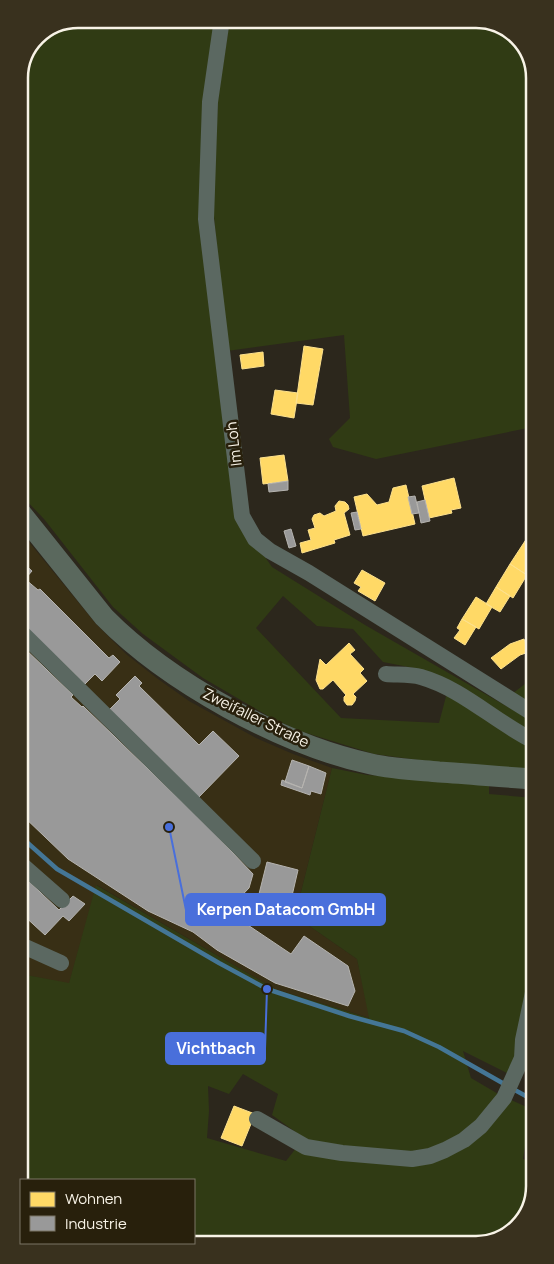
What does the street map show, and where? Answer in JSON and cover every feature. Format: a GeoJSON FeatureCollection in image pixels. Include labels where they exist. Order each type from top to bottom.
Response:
{"type":"FeatureCollection","features":[{"type":"Feature","properties":{"kind":"main road","name":"Zweifaller Straße"},"geometry":{"type":"LineString","coordinates":[[28,522],[118,632],[166,669],[230,709],[296,740],[370,764],[398,769],[526,778]]}},
{"type":"Feature","properties":{"kind":"street","name":"Im Loh"},"geometry":{"type":"LineString","coordinates":[[221,28],[210,102],[206,219],[244,521],[256,539],[270,551],[309,573],[526,709]]}},
{"type":"Feature","properties":{"kind":"street"},"geometry":{"type":"LineString","coordinates":[[28,639],[253,860]]}},
{"type":"Feature","properties":{"kind":"street"},"geometry":{"type":"LineString","coordinates":[[386,674],[420,677],[456,692],[526,737]]}},
{"type":"Feature","properties":{"kind":"street"},"geometry":{"type":"LineString","coordinates":[[28,870],[62,900]]}},
{"type":"Feature","properties":{"kind":"street"},"geometry":{"type":"LineString","coordinates":[[28,948],[61,963]]}},
{"type":"Feature","properties":{"kind":"street"},"geometry":{"type":"LineString","coordinates":[[526,1026],[523,1040],[526,1053]]}},
{"type":"Feature","properties":{"kind":"street"},"geometry":{"type":"LineString","coordinates":[[258,1119],[306,1147],[342,1153],[412,1159],[438,1154],[464,1140],[481,1126],[504,1098],[515,1078],[526,1064]]}},
{"type":"Feature","properties":{"kind":"shaded area"},"geometry":{"type":"Polygon","coordinates":[[[28,541],[96,624],[126,654],[158,679],[189,701],[256,738],[332,768],[295,916],[357,959],[370,1018],[275,989],[97,885],[69,984],[28,975],[28,541]]]}},
{"type":"Feature","properties":{"kind":"green space"},"geometry":{"type":"Polygon","coordinates":[[[68,28],[216,28],[201,143],[237,517],[272,567],[365,625],[526,717],[526,769],[471,767],[374,754],[300,731],[268,716],[203,678],[143,634],[113,607],[44,519],[28,502],[29,64],[44,40],[58,31],[68,28]],[[283,596],[256,628],[341,718],[439,723],[449,685],[419,669],[383,662],[353,629],[317,626],[283,596]]]}},
{"type":"Feature","properties":{"kind":"green space"},"geometry":{"type":"Polygon","coordinates":[[[229,28],[480,28],[496,31],[514,44],[526,68],[526,428],[376,459],[333,447],[329,439],[350,418],[344,335],[227,351],[213,206],[218,99],[229,28]]]}},
{"type":"Feature","properties":{"kind":"green space"},"geometry":{"type":"Polygon","coordinates":[[[526,683],[526,706],[508,697],[526,683]]]}},
{"type":"Feature","properties":{"kind":"green space"},"geometry":{"type":"Polygon","coordinates":[[[332,768],[367,775],[489,783],[489,794],[526,797],[526,1008],[511,1075],[463,1051],[471,1078],[500,1095],[526,1107],[526,1140],[523,1159],[526,1160],[526,1196],[520,1212],[504,1228],[486,1236],[195,1236],[195,1179],[28,1179],[28,975],[69,983],[96,885],[275,989],[369,1018],[357,959],[295,916],[332,768]],[[243,1074],[229,1094],[208,1086],[207,1138],[286,1161],[304,1138],[272,1115],[278,1094],[243,1074]]]}},
{"type":"Feature","properties":{"kind":"building: Wohnen"},"geometry":{"type":"Polygon","coordinates":[[[304,346],[323,349],[313,405],[296,403],[304,346]]]}},
{"type":"Feature","properties":{"kind":"building: Wohnen"},"geometry":{"type":"Polygon","coordinates":[[[263,352],[264,366],[242,369],[240,355],[263,352]]]}},
{"type":"Feature","properties":{"kind":"building: Wohnen"},"geometry":{"type":"Polygon","coordinates":[[[275,390],[298,393],[294,418],[271,414],[275,390]]]}},
{"type":"Feature","properties":{"kind":"building: Wohnen"},"geometry":{"type":"Polygon","coordinates":[[[284,455],[288,481],[263,484],[260,458],[284,455]]]}},
{"type":"Feature","properties":{"kind":"building: Wohnen"},"geometry":{"type":"Polygon","coordinates":[[[454,478],[461,508],[451,510],[452,513],[429,518],[422,486],[454,478]]]}},
{"type":"Feature","properties":{"kind":"building: Wohnen"},"geometry":{"type":"Polygon","coordinates":[[[406,485],[415,524],[363,536],[354,497],[367,494],[377,505],[389,502],[393,488],[406,485]]]}},
{"type":"Feature","properties":{"kind":"building: Wohnen"},"geometry":{"type":"Polygon","coordinates":[[[339,501],[345,502],[348,505],[349,509],[344,513],[350,535],[334,540],[335,543],[302,553],[300,543],[311,540],[308,530],[315,528],[312,519],[314,515],[320,513],[324,516],[336,511],[335,506],[339,501]]]}},
{"type":"Feature","properties":{"kind":"building: Wohnen"},"geometry":{"type":"Polygon","coordinates":[[[526,540],[526,574],[510,564],[526,540]]]}},
{"type":"Feature","properties":{"kind":"building: Wohnen"},"geometry":{"type":"Polygon","coordinates":[[[510,564],[526,574],[513,598],[496,587],[510,564]]]}},
{"type":"Feature","properties":{"kind":"building: Wohnen"},"geometry":{"type":"Polygon","coordinates":[[[362,570],[385,583],[375,601],[358,591],[361,587],[354,583],[362,570]]]}},
{"type":"Feature","properties":{"kind":"building: Wohnen"},"geometry":{"type":"Polygon","coordinates":[[[496,587],[510,596],[500,612],[486,604],[496,587]]]}},
{"type":"Feature","properties":{"kind":"building: Wohnen"},"geometry":{"type":"Polygon","coordinates":[[[476,597],[492,607],[479,629],[462,619],[476,597]]]}},
{"type":"Feature","properties":{"kind":"building: Wohnen"},"geometry":{"type":"Polygon","coordinates":[[[462,619],[476,627],[465,645],[454,638],[460,630],[457,628],[462,619]]]}},
{"type":"Feature","properties":{"kind":"building: Wohnen"},"geometry":{"type":"Polygon","coordinates":[[[524,639],[526,653],[520,655],[501,669],[491,658],[510,644],[524,639]]]}},
{"type":"Feature","properties":{"kind":"building: Wohnen"},"geometry":{"type":"Polygon","coordinates":[[[349,643],[355,650],[350,654],[364,669],[360,673],[367,681],[353,694],[356,697],[352,705],[347,705],[344,701],[346,695],[333,680],[323,689],[320,689],[316,680],[320,659],[326,665],[349,643]]]}},
{"type":"Feature","properties":{"kind":"building: Wohnen"},"geometry":{"type":"Polygon","coordinates":[[[234,1106],[255,1114],[242,1146],[221,1138],[234,1106]]]}},
{"type":"Feature","properties":{"kind":"building: Industrie"},"geometry":{"type":"Polygon","coordinates":[[[288,481],[288,490],[269,492],[268,484],[288,481]]]}},
{"type":"Feature","properties":{"kind":"building: Industrie"},"geometry":{"type":"Polygon","coordinates":[[[415,496],[419,513],[412,514],[408,497],[415,496]]]}},
{"type":"Feature","properties":{"kind":"building: Industrie"},"geometry":{"type":"Polygon","coordinates":[[[425,500],[430,521],[421,523],[417,502],[425,500]]]}},
{"type":"Feature","properties":{"kind":"building: Industrie"},"geometry":{"type":"Polygon","coordinates":[[[357,512],[361,529],[355,530],[351,513],[357,512]]]}},
{"type":"Feature","properties":{"kind":"building: Industrie"},"geometry":{"type":"Polygon","coordinates":[[[291,529],[296,546],[289,548],[284,531],[291,529]]]}},
{"type":"Feature","properties":{"kind":"building: Industrie"},"geometry":{"type":"Polygon","coordinates":[[[28,567],[32,571],[28,576],[28,567]]]}},
{"type":"Feature","properties":{"kind":"building: Industrie"},"geometry":{"type":"Polygon","coordinates":[[[28,582],[38,590],[40,589],[109,658],[113,655],[120,662],[102,681],[95,674],[85,684],[28,629],[28,582]]]}},
{"type":"Feature","properties":{"kind":"building: Industrie"},"geometry":{"type":"Polygon","coordinates":[[[28,652],[73,695],[71,697],[83,706],[211,830],[253,874],[249,888],[227,911],[291,954],[304,936],[348,966],[355,991],[348,1006],[275,983],[217,950],[193,932],[148,911],[68,859],[28,821],[28,652]]]}},
{"type":"Feature","properties":{"kind":"building: Industrie"},"geometry":{"type":"Polygon","coordinates":[[[135,676],[142,683],[139,686],[199,745],[213,731],[239,756],[199,797],[110,709],[120,699],[116,695],[135,676]]]}},
{"type":"Feature","properties":{"kind":"building: Industrie"},"geometry":{"type":"Polygon","coordinates":[[[292,760],[309,766],[302,788],[285,782],[292,760]]]}},
{"type":"Feature","properties":{"kind":"building: Industrie"},"geometry":{"type":"Polygon","coordinates":[[[309,766],[326,773],[321,794],[311,791],[310,795],[281,785],[282,780],[302,788],[309,766]]]}},
{"type":"Feature","properties":{"kind":"building: Industrie"},"geometry":{"type":"Polygon","coordinates":[[[267,862],[298,870],[288,913],[259,894],[267,862]]]}},
{"type":"Feature","properties":{"kind":"building: Industrie"},"geometry":{"type":"Polygon","coordinates":[[[28,881],[59,910],[73,896],[85,904],[69,921],[63,916],[45,935],[28,919],[28,881]]]}},
{"type":"Feature","properties":{"kind":"waterway"},"geometry":{"type":"LineString","coordinates":[[28,843],[57,869],[267,989],[349,1016],[404,1031],[439,1047],[506,1085]]}},
{"type":"Feature","properties":{"kind":"waterway"},"geometry":{"type":"LineString","coordinates":[[513,1089],[526,1096]]}},
{"type":"Feature","properties":{"kind":"place","name":"Kerpen Datacom GmbH"},"geometry":{"type":"Point","coordinates":[169,827]}},
{"type":"Feature","properties":{"kind":"place","name":"Vichtbach"},"geometry":{"type":"Point","coordinates":[267,989]}}]}
